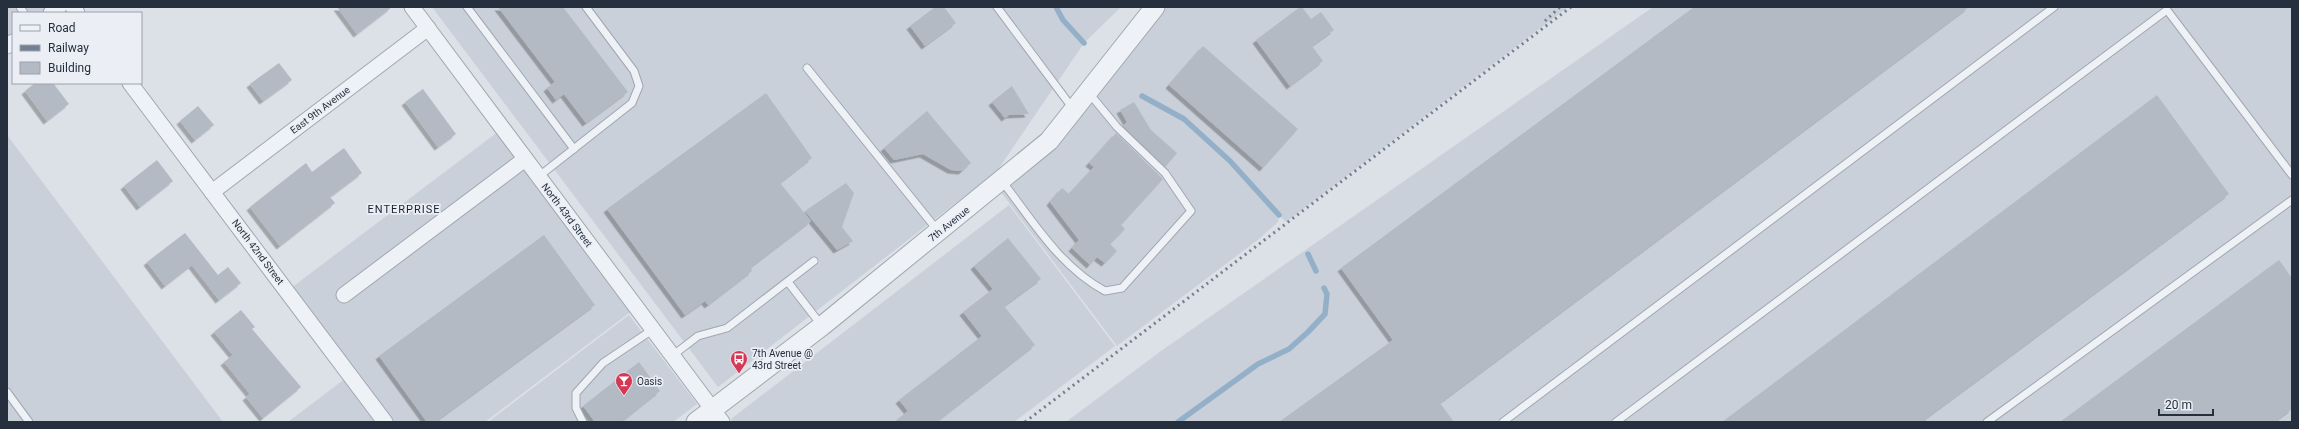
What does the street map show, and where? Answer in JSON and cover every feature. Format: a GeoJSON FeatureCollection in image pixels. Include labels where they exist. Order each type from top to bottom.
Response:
{"type":"FeatureCollection","features":[{"type":"Feature","properties":{"kind":"street","name":"North 43rd Street"},"geometry":{"type":"LineString","coordinates":[[412,7],[717,416]]}},
{"type":"Feature","properties":{"kind":"street","name":"7th Avenue"},"geometry":{"type":"LineString","coordinates":[[696,422],[717,416],[822,326],[1049,141],[1155,7]]}},
{"type":"Feature","properties":{"kind":"street","name":"East 9th Avenue"},"geometry":{"type":"LineString","coordinates":[[212,192],[428,28]]}},
{"type":"Feature","properties":{"kind":"street","name":"North 42nd Street"},"geometry":{"type":"LineString","coordinates":[[131,84],[385,422]]}},
{"type":"Feature","properties":{"kind":"street"},"geometry":{"type":"LineString","coordinates":[[344,295],[525,159]]}},
{"type":"Feature","properties":{"kind":"lane"},"geometry":{"type":"LineString","coordinates":[[467,7],[574,150]]}},
{"type":"Feature","properties":{"kind":"lane"},"geometry":{"type":"LineString","coordinates":[[538,177],[632,104],[639,86],[634,71],[586,7]]}},
{"type":"Feature","properties":{"kind":"lane"},"geometry":{"type":"LineString","coordinates":[[997,7],[1074,110]]}},
{"type":"Feature","properties":{"kind":"lane"},"geometry":{"type":"LineString","coordinates":[[1503,422],[2054,7]]}},
{"type":"Feature","properties":{"kind":"lane"},"geometry":{"type":"LineString","coordinates":[[1616,422],[2166,8],[2292,175]]}},
{"type":"Feature","properties":{"kind":"lane"},"geometry":{"type":"LineString","coordinates":[[808,68],[939,232]]}},
{"type":"Feature","properties":{"kind":"lane"},"geometry":{"type":"LineString","coordinates":[[1002,180],[1052,246],[1091,284],[1105,291],[1122,288],[1191,211],[1165,173],[1117,127],[1088,92]]}},
{"type":"Feature","properties":{"kind":"lane"},"geometry":{"type":"LineString","coordinates":[[1987,422],[2292,200]]}},
{"type":"Feature","properties":{"kind":"lane"},"geometry":{"type":"LineString","coordinates":[[672,356],[698,336],[727,328],[814,261]]}},
{"type":"Feature","properties":{"kind":"lane"},"geometry":{"type":"LineString","coordinates":[[788,282],[822,326]]}},
{"type":"Feature","properties":{"kind":"lane"},"geometry":{"type":"LineString","coordinates":[[583,422],[576,408],[576,393],[604,363],[652,330]]}},
{"type":"Feature","properties":{"kind":"lane"},"geometry":{"type":"LineString","coordinates":[[7,392],[29,422]]}},
{"type":"Feature","properties":{"kind":"shaded area"},"geometry":{"type":"Polygon","coordinates":[[[7,7],[55,7],[48,12],[12,12],[12,39],[7,43],[7,7]]]}},
{"type":"Feature","properties":{"kind":"shaded area"},"geometry":{"type":"Polygon","coordinates":[[[432,7],[1121,7],[1084,43],[997,171],[718,387],[432,7]]]}},
{"type":"Feature","properties":{"kind":"shaded area"},"geometry":{"type":"Polygon","coordinates":[[[1158,7],[1568,7],[1286,222],[1279,215],[1278,222],[1259,239],[1117,346],[997,187],[1158,7]]]}},
{"type":"Feature","properties":{"kind":"shaded area"},"geometry":{"type":"Polygon","coordinates":[[[1653,7],[2292,7],[2292,422],[1066,422],[1161,351],[1653,7]]]}},
{"type":"Feature","properties":{"kind":"shaded area"},"geometry":{"type":"Polygon","coordinates":[[[499,131],[633,310],[485,422],[387,422],[291,288],[499,131]]]}},
{"type":"Feature","properties":{"kind":"shaded area"},"geometry":{"type":"Polygon","coordinates":[[[7,135],[223,422],[7,422],[7,135]]]}},
{"type":"Feature","properties":{"kind":"shaded area"},"geometry":{"type":"Polygon","coordinates":[[[1009,205],[1115,346],[1014,422],[733,422],[731,419],[1009,205]]]}},
{"type":"Feature","properties":{"kind":"shaded area"},"geometry":{"type":"Polygon","coordinates":[[[629,315],[697,404],[673,422],[488,422],[629,315]]]}},
{"type":"Feature","properties":{"kind":"shaded area"},"geometry":{"type":"Polygon","coordinates":[[[346,378],[378,422],[288,422],[346,378]]]}},
{"type":"Feature","properties":{"kind":"building"},"geometry":{"type":"Polygon","coordinates":[[[337,7],[392,7],[357,34],[337,7]]]}},
{"type":"Feature","properties":{"kind":"building"},"geometry":{"type":"Polygon","coordinates":[[[498,7],[563,7],[628,92],[586,123],[564,94],[556,100],[547,88],[555,82],[498,7]]]}},
{"type":"Feature","properties":{"kind":"building"},"geometry":{"type":"Polygon","coordinates":[[[935,7],[944,7],[956,23],[925,46],[910,26],[935,7]]]}},
{"type":"Feature","properties":{"kind":"building"},"geometry":{"type":"Polygon","coordinates":[[[1302,7],[1311,19],[1321,12],[1334,30],[1312,46],[1323,61],[1290,86],[1256,40],[1302,7]]]}},
{"type":"Feature","properties":{"kind":"building"},"geometry":{"type":"Polygon","coordinates":[[[1694,7],[1969,7],[1440,403],[1454,422],[1279,422],[1393,340],[1341,268],[1694,7]]]}},
{"type":"Feature","properties":{"kind":"building"},"geometry":{"type":"Polygon","coordinates":[[[1203,46],[1298,129],[1263,168],[1169,85],[1203,46]]]}},
{"type":"Feature","properties":{"kind":"building"},"geometry":{"type":"Polygon","coordinates":[[[279,63],[292,80],[263,101],[250,84],[279,63]]]}},
{"type":"Feature","properties":{"kind":"building"},"geometry":{"type":"Polygon","coordinates":[[[34,84],[54,84],[69,104],[47,121],[25,91],[34,84]]]}},
{"type":"Feature","properties":{"kind":"building"},"geometry":{"type":"Polygon","coordinates":[[[1012,86],[1029,114],[1009,115],[1005,118],[992,102],[1012,86]]]}},
{"type":"Feature","properties":{"kind":"building"},"geometry":{"type":"Polygon","coordinates":[[[423,89],[456,134],[438,147],[405,102],[423,89]]]}},
{"type":"Feature","properties":{"kind":"building"},"geometry":{"type":"Polygon","coordinates":[[[766,93],[812,158],[780,183],[811,221],[751,267],[752,271],[708,305],[705,301],[685,315],[607,209],[766,93]]]}},
{"type":"Feature","properties":{"kind":"building"},"geometry":{"type":"Polygon","coordinates":[[[2157,95],[2229,194],[1921,422],[1722,422],[2157,95]]]}},
{"type":"Feature","properties":{"kind":"building"},"geometry":{"type":"Polygon","coordinates":[[[1134,102],[1151,130],[1177,153],[1165,167],[1123,126],[1127,122],[1120,110],[1134,102]]]}},
{"type":"Feature","properties":{"kind":"building"},"geometry":{"type":"Polygon","coordinates":[[[198,106],[214,125],[195,140],[180,121],[198,106]]]}},
{"type":"Feature","properties":{"kind":"building"},"geometry":{"type":"Polygon","coordinates":[[[927,111],[971,163],[962,171],[951,170],[923,154],[894,160],[884,148],[927,111]]]}},
{"type":"Feature","properties":{"kind":"building"},"geometry":{"type":"Polygon","coordinates":[[[1116,133],[1163,179],[1121,225],[1125,229],[1110,244],[1117,251],[1105,263],[1097,257],[1090,265],[1072,248],[1079,240],[1050,202],[1062,188],[1069,194],[1094,167],[1089,163],[1116,133]]]}},
{"type":"Feature","properties":{"kind":"building"},"geometry":{"type":"Polygon","coordinates":[[[344,148],[362,173],[330,197],[335,203],[280,246],[250,207],[306,163],[312,172],[344,148]]]}},
{"type":"Feature","properties":{"kind":"building"},"geometry":{"type":"Polygon","coordinates":[[[157,160],[173,181],[140,207],[124,186],[157,160]]]}},
{"type":"Feature","properties":{"kind":"building"},"geometry":{"type":"Polygon","coordinates":[[[846,183],[854,193],[842,227],[853,241],[837,250],[805,211],[846,183]]]}},
{"type":"Feature","properties":{"kind":"building"},"geometry":{"type":"Polygon","coordinates":[[[185,233],[218,275],[228,267],[241,283],[219,300],[192,265],[165,286],[147,262],[185,233]]]}},
{"type":"Feature","properties":{"kind":"building"},"geometry":{"type":"Polygon","coordinates":[[[544,235],[595,305],[435,422],[427,422],[379,356],[544,235]]]}},
{"type":"Feature","properties":{"kind":"building"},"geometry":{"type":"Polygon","coordinates":[[[1008,238],[1041,279],[1004,306],[1035,345],[936,422],[894,422],[908,411],[899,400],[982,336],[963,312],[993,289],[974,266],[1008,238]]]}},
{"type":"Feature","properties":{"kind":"building"},"geometry":{"type":"Polygon","coordinates":[[[2279,260],[2292,278],[2292,409],[2274,422],[2060,422],[2279,260]]]}},
{"type":"Feature","properties":{"kind":"building"},"geometry":{"type":"Polygon","coordinates":[[[241,310],[255,327],[252,329],[301,387],[263,418],[246,397],[250,394],[224,362],[233,355],[214,332],[241,310]]]}},
{"type":"Feature","properties":{"kind":"building"},"geometry":{"type":"Polygon","coordinates":[[[639,362],[660,391],[621,422],[595,422],[583,406],[639,362]]]}},
{"type":"Feature","properties":{"kind":"waterway"},"geometry":{"type":"LineString","coordinates":[[1056,7],[1063,20],[1084,43]]}},
{"type":"Feature","properties":{"kind":"waterway"},"geometry":{"type":"LineString","coordinates":[[1142,96],[1184,119],[1230,161],[1279,215]]}},
{"type":"Feature","properties":{"kind":"waterway"},"geometry":{"type":"LineString","coordinates":[[1308,254],[1316,271]]}},
{"type":"Feature","properties":{"kind":"waterway"},"geometry":{"type":"LineString","coordinates":[[1178,422],[1258,364],[1289,349],[1308,332],[1325,314],[1327,294],[1324,288]]}},
{"type":"Feature","properties":{"kind":"railway"},"geometry":{"type":"LineString","coordinates":[[1545,21],[1560,7]]}},
{"type":"Feature","properties":{"kind":"railway"},"geometry":{"type":"LineString","coordinates":[[1025,422],[1571,7]]}},
{"type":"Feature","properties":{"kind":"place","name":"7th Avenue @ 43rd Street"},"geometry":{"type":"Point","coordinates":[739,374]}},
{"type":"Feature","properties":{"kind":"place","name":"Oasis"},"geometry":{"type":"Point","coordinates":[624,396]}},
{"type":"Feature","properties":{"kind":"district","name":"ENTERPRISE"},"geometry":{"type":"Point","coordinates":[404,209]}}]}
